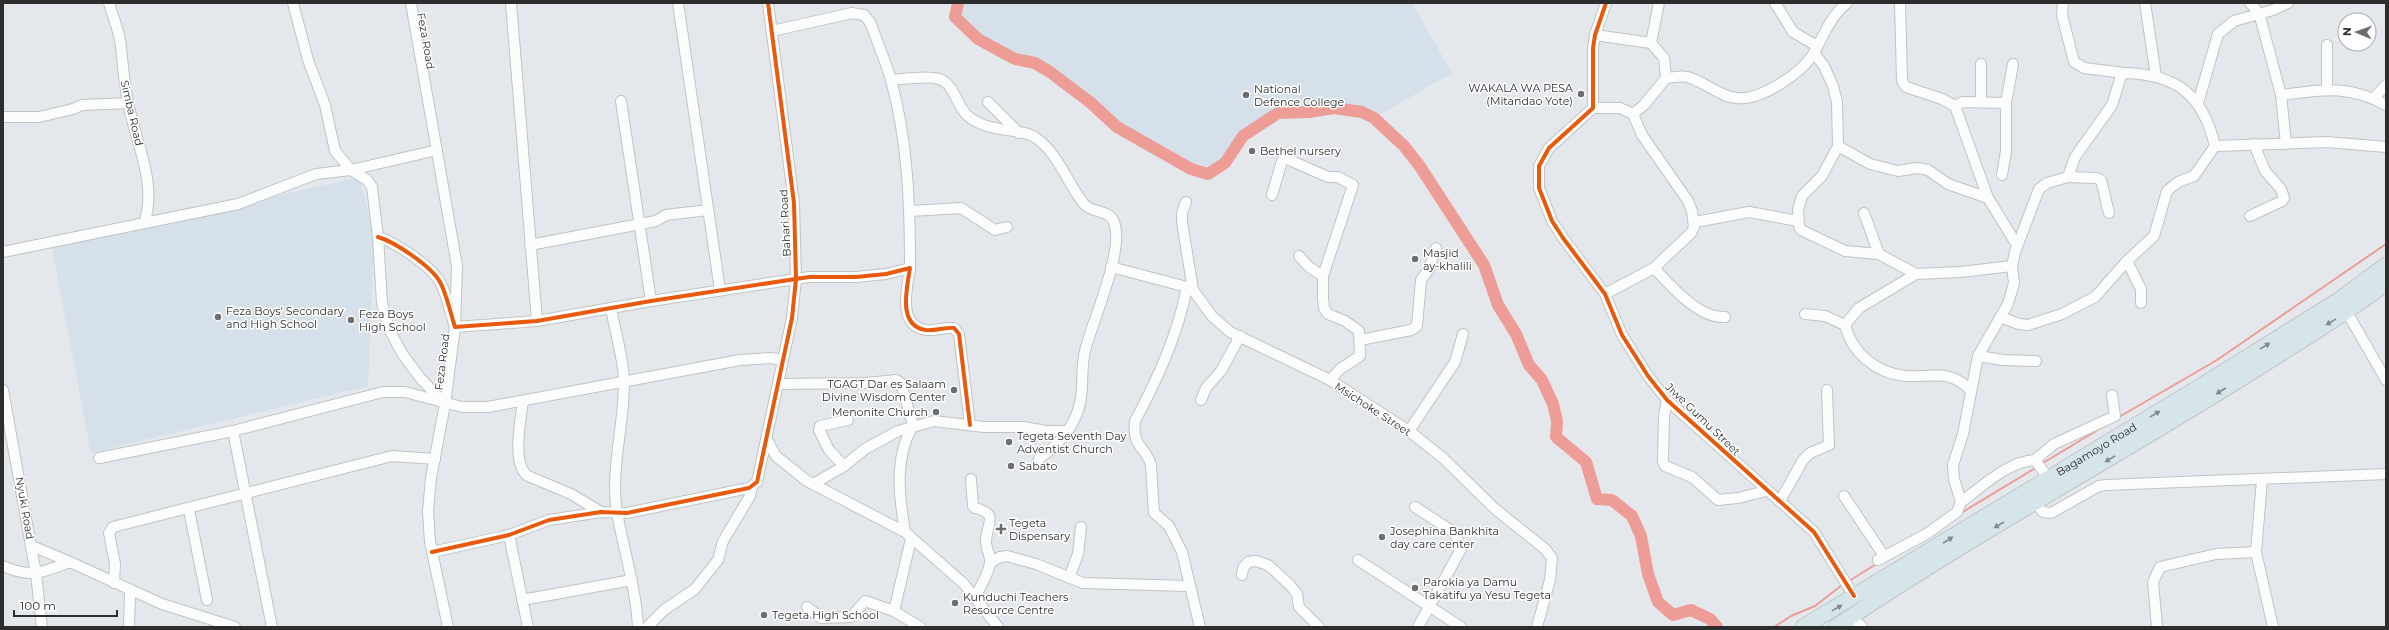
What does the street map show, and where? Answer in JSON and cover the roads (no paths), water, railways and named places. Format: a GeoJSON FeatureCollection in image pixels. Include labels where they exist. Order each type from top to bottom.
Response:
{"type":"FeatureCollection","features":[{"type":"Feature","properties":{"kind":"highway","name":"Bagamoyo Road"},"geometry":{"type":"LineString","coordinates":[[1836,627],[1857,622],[2035,504],[2207,400],[2343,306],[2386,265]]}},
{"type":"Feature","properties":{"kind":"highway","name":"Bagamoyo Road"},"geometry":{"type":"LineString","coordinates":[[1803,627],[2048,478],[2343,306],[2386,283]]}},
{"type":"Feature","properties":{"kind":"street","name":"Simba Road"},"geometry":{"type":"LineString","coordinates":[[109,3],[121,46],[121,64],[128,103],[149,187],[149,209],[144,223]]}},
{"type":"Feature","properties":{"kind":"street"},"geometry":{"type":"LineString","coordinates":[[293,3],[308,60],[325,104],[335,151],[351,170],[363,176],[372,187],[378,237],[381,297],[389,329],[403,355],[421,379],[445,404]]}},
{"type":"Feature","properties":{"kind":"street","name":"Feza Road"},"geometry":{"type":"LineString","coordinates":[[411,3],[457,266],[455,327],[445,404],[435,459],[428,511],[432,552],[448,627]]}},
{"type":"Feature","properties":{"kind":"street"},"geometry":{"type":"LineString","coordinates":[[511,3],[537,321]]}},
{"type":"Feature","properties":{"kind":"street"},"geometry":{"type":"LineString","coordinates":[[678,3],[720,290]]}},
{"type":"Feature","properties":{"kind":"street","name":"Bahari Road"},"geometry":{"type":"LineString","coordinates":[[647,627],[664,610],[695,589],[718,560],[723,541],[750,496],[752,487],[758,479],[792,318],[796,279],[794,203],[768,3]]}},
{"type":"Feature","properties":{"kind":"street"},"geometry":{"type":"LineString","coordinates":[[1605,294],[1654,268],[1691,233],[1695,222],[1688,200],[1642,135],[1632,114],[1620,108],[1594,108],[1595,35],[1606,3]]}},
{"type":"Feature","properties":{"kind":"street"},"geometry":{"type":"LineString","coordinates":[[1651,43],[1659,3]]}},
{"type":"Feature","properties":{"kind":"street"},"geometry":{"type":"LineString","coordinates":[[1775,3],[1793,32],[1815,50],[1833,86],[1837,102],[1838,146],[1822,176],[1802,196],[1798,221],[1801,230],[1833,247],[1845,251],[1879,254],[1916,274]]}},
{"type":"Feature","properties":{"kind":"street"},"geometry":{"type":"LineString","coordinates":[[1666,78],[1689,77],[1730,97],[1747,98],[1776,87],[1804,65],[1815,50],[1833,17],[1847,3]]}},
{"type":"Feature","properties":{"kind":"street"},"geometry":{"type":"LineString","coordinates":[[1900,3],[1902,81],[1906,87],[1942,99],[1955,106],[1988,198],[2017,245]]}},
{"type":"Feature","properties":{"kind":"street"},"geometry":{"type":"LineString","coordinates":[[2063,3],[2062,15],[2074,62],[2084,68],[2156,76],[2177,85],[2198,103],[2211,129],[2216,146]]}},
{"type":"Feature","properties":{"kind":"street"},"geometry":{"type":"LineString","coordinates":[[2145,3],[2156,76]]}},
{"type":"Feature","properties":{"kind":"street"},"geometry":{"type":"LineString","coordinates":[[2250,3],[2259,13],[2281,95],[2286,144]]}},
{"type":"Feature","properties":{"kind":"street"},"geometry":{"type":"LineString","coordinates":[[2198,103],[2218,34],[2234,21],[2273,10],[2288,3]]}},
{"type":"Feature","properties":{"kind":"street"},"geometry":{"type":"LineString","coordinates":[[772,31],[852,13],[864,15],[870,22],[891,80],[905,156],[910,211],[910,268],[905,306],[910,320],[923,329],[934,330],[948,327],[954,328],[959,334],[970,425]]}},
{"type":"Feature","properties":{"kind":"street"},"geometry":{"type":"LineString","coordinates":[[1595,35],[1651,43],[1664,58],[1666,78],[1644,105],[1632,114]]}},
{"type":"Feature","properties":{"kind":"street"},"geometry":{"type":"LineString","coordinates":[[2326,89],[2327,45]]}},
{"type":"Feature","properties":{"kind":"street"},"geometry":{"type":"LineString","coordinates":[[1981,64],[1981,102]]}},
{"type":"Feature","properties":{"kind":"street"},"geometry":{"type":"LineString","coordinates":[[2002,175],[2006,151],[2006,103],[2013,64]]}},
{"type":"Feature","properties":{"kind":"street"},"geometry":{"type":"LineString","coordinates":[[2068,177],[2075,157],[2112,105],[2119,81],[2124,73]]}},
{"type":"Feature","properties":{"kind":"street"},"geometry":{"type":"LineString","coordinates":[[891,80],[938,78],[948,84],[967,116],[994,129],[1035,137],[1050,151],[1085,205],[1112,218],[1116,232],[1111,267],[1085,352],[1081,402],[1063,439],[1039,459]]}},
{"type":"Feature","properties":{"kind":"street"},"geometry":{"type":"LineString","coordinates":[[2374,98],[2386,85]]}},
{"type":"Feature","properties":{"kind":"street"},"geometry":{"type":"LineString","coordinates":[[2281,95],[2326,89],[2365,94],[2386,104]]}},
{"type":"Feature","properties":{"kind":"street"},"geometry":{"type":"LineString","coordinates":[[621,101],[651,301]]}},
{"type":"Feature","properties":{"kind":"street"},"geometry":{"type":"LineString","coordinates":[[988,102],[1019,133]]}},
{"type":"Feature","properties":{"kind":"street"},"geometry":{"type":"LineString","coordinates":[[1955,106],[1962,102],[2006,103]]}},
{"type":"Feature","properties":{"kind":"street"},"geometry":{"type":"LineString","coordinates":[[3,116],[39,117],[73,109],[82,105],[128,103]]}},
{"type":"Feature","properties":{"kind":"street","name":"Jiwe Gumu Street"},"geometry":{"type":"LineString","coordinates":[[1594,108],[1549,148],[1539,166],[1539,188],[1552,221],[1562,238],[1605,294],[1622,335],[1648,376],[1667,400],[1766,491],[1780,501],[1814,532],[1854,596]]}},
{"type":"Feature","properties":{"kind":"street"},"geometry":{"type":"LineString","coordinates":[[2216,146],[2327,142],[2386,147]]}},
{"type":"Feature","properties":{"kind":"street"},"geometry":{"type":"LineString","coordinates":[[2250,216],[2282,201],[2284,198],[2281,189],[2265,171],[2254,144]]}},
{"type":"Feature","properties":{"kind":"street"},"geometry":{"type":"LineString","coordinates":[[1838,146],[1870,164],[1898,171],[1917,168],[1928,170],[1948,184],[1988,198]]}},
{"type":"Feature","properties":{"kind":"street"},"geometry":{"type":"LineString","coordinates":[[2000,317],[2019,324],[2028,324],[2062,314],[2095,297],[2127,261],[2154,236],[2167,191],[2178,182],[2194,176],[2216,146]]}},
{"type":"Feature","properties":{"kind":"street"},"geometry":{"type":"LineString","coordinates":[[3,252],[238,204],[316,174],[351,170],[437,150]]}},
{"type":"Feature","properties":{"kind":"street"},"geometry":{"type":"LineString","coordinates":[[1272,196],[1282,161],[1285,158],[1328,177],[1338,177],[1353,185],[1323,276],[1324,308],[1332,317],[1354,327],[1360,334],[1360,356],[1340,369],[1330,380]]}},
{"type":"Feature","properties":{"kind":"street"},"geometry":{"type":"LineString","coordinates":[[1961,502],[1954,479],[1953,465],[1963,434],[1978,356],[2013,291],[2014,283],[2012,266],[2017,245],[2039,189],[2047,183],[2068,177],[2096,178],[2101,180],[2110,213]]}},
{"type":"Feature","properties":{"kind":"street"},"geometry":{"type":"LineString","coordinates":[[1186,202],[1182,213],[1182,222],[1190,289],[1171,344],[1135,421],[1134,430],[1136,441],[1149,458],[1151,465],[1154,513],[1169,526],[1176,537],[1187,568],[1189,586],[1200,627]]}},
{"type":"Feature","properties":{"kind":"street"},"geometry":{"type":"LineString","coordinates":[[910,211],[961,208],[995,230],[1007,227]]}},
{"type":"Feature","properties":{"kind":"street"},"geometry":{"type":"LineString","coordinates":[[530,245],[656,221],[666,215],[708,210]]}},
{"type":"Feature","properties":{"kind":"street"},"geometry":{"type":"LineString","coordinates":[[1695,222],[1749,212],[1798,221]]}},
{"type":"Feature","properties":{"kind":"street"},"geometry":{"type":"LineString","coordinates":[[1864,213],[1879,254]]}},
{"type":"Feature","properties":{"kind":"street"},"geometry":{"type":"LineString","coordinates":[[378,237],[389,240],[420,262],[440,281],[455,327],[537,321],[651,301],[796,279],[856,277],[886,274],[910,268]]}},
{"type":"Feature","properties":{"kind":"street"},"geometry":{"type":"LineString","coordinates":[[1360,340],[1411,330],[1417,326],[1421,280],[1429,269],[1436,248]]}},
{"type":"Feature","properties":{"kind":"street"},"geometry":{"type":"LineString","coordinates":[[1299,256],[1309,267],[1323,276]]}},
{"type":"Feature","properties":{"kind":"street"},"geometry":{"type":"LineString","coordinates":[[2127,261],[2141,289],[2141,303]]}},
{"type":"Feature","properties":{"kind":"street"},"geometry":{"type":"LineString","coordinates":[[1845,325],[1858,308],[1916,274],[1961,272],[2012,266]]}},
{"type":"Feature","properties":{"kind":"street"},"geometry":{"type":"LineString","coordinates":[[1111,267],[1190,289]]}},
{"type":"Feature","properties":{"kind":"street"},"geometry":{"type":"LineString","coordinates":[[1654,268],[1692,306],[1706,315],[1715,318],[1725,317]]}},
{"type":"Feature","properties":{"kind":"street","name":"Msichoke Street"},"geometry":{"type":"LineString","coordinates":[[1190,289],[1222,326],[1330,380],[1409,431],[1548,553],[1552,558],[1552,567],[1537,627]]}},
{"type":"Feature","properties":{"kind":"street"},"geometry":{"type":"LineString","coordinates":[[2343,306],[2386,380]]}},
{"type":"Feature","properties":{"kind":"street"},"geometry":{"type":"LineString","coordinates":[[611,308],[624,382],[621,433],[615,468],[617,513],[632,580],[637,609],[638,627]]}},
{"type":"Feature","properties":{"kind":"street"},"geometry":{"type":"LineString","coordinates":[[1805,314],[1825,316],[1845,325],[1853,346],[1865,359],[1880,368],[1904,376],[1952,377],[1962,381],[1971,391]]}},
{"type":"Feature","properties":{"kind":"street"},"geometry":{"type":"LineString","coordinates":[[1409,431],[1455,362],[1463,334]]}},
{"type":"Feature","properties":{"kind":"street"},"geometry":{"type":"LineString","coordinates":[[1201,400],[1206,388],[1221,371],[1240,336]]}},
{"type":"Feature","properties":{"kind":"street"},"geometry":{"type":"LineString","coordinates":[[1978,356],[2003,360],[2036,361]]}},
{"type":"Feature","properties":{"kind":"street"},"geometry":{"type":"LineString","coordinates":[[99,458],[233,431],[383,392],[405,392],[445,404],[462,407],[488,407],[740,360],[771,358],[782,360]]}},
{"type":"Feature","properties":{"kind":"street"},"geometry":{"type":"LineString","coordinates":[[778,384],[866,383],[898,380],[901,383],[913,425],[904,442],[898,492],[908,535],[894,611]]}},
{"type":"Feature","properties":{"kind":"street","name":"Nyuki Road"},"geometry":{"type":"LineString","coordinates":[[3,390],[32,546],[42,627]]}},
{"type":"Feature","properties":{"kind":"street"},"geometry":{"type":"LineString","coordinates":[[1780,501],[1803,460],[1810,453],[1829,445],[1828,390]]}},
{"type":"Feature","properties":{"kind":"street"},"geometry":{"type":"LineString","coordinates":[[1844,496],[1881,558],[1928,533],[1957,512],[1961,502],[2009,467],[2025,460],[2035,460],[2054,444],[2115,416],[2112,395]]}},
{"type":"Feature","properties":{"kind":"street"},"geometry":{"type":"LineString","coordinates":[[1667,400],[1663,461],[1665,466],[1692,476],[1718,500],[1738,498],[1766,491]]}},
{"type":"Feature","properties":{"kind":"street"},"geometry":{"type":"LineString","coordinates":[[523,401],[518,454],[522,471],[528,476],[571,494],[601,512]]}},
{"type":"Feature","properties":{"kind":"street"},"geometry":{"type":"LineString","coordinates":[[844,466],[829,450],[819,430],[820,426],[848,420]]}},
{"type":"Feature","properties":{"kind":"street"},"geometry":{"type":"LineString","coordinates":[[815,483],[844,466],[865,449],[898,431],[913,425],[934,421],[984,427],[1023,427],[1046,431],[1068,431]]}},
{"type":"Feature","properties":{"kind":"street"},"geometry":{"type":"LineString","coordinates":[[233,431],[272,627]]}},
{"type":"Feature","properties":{"kind":"street"},"geometry":{"type":"LineString","coordinates":[[767,440],[776,456],[808,481],[815,483],[908,535],[964,584],[998,627]]}},
{"type":"Feature","properties":{"kind":"street"},"geometry":{"type":"LineString","coordinates":[[114,583],[115,564],[109,533],[110,529],[189,510],[392,456],[435,459]]}},
{"type":"Feature","properties":{"kind":"street"},"geometry":{"type":"LineString","coordinates":[[2035,460],[2048,478]]}},
{"type":"Feature","properties":{"kind":"street"},"geometry":{"type":"LineString","coordinates":[[2035,504],[2043,512],[2048,514],[2099,486],[2106,485],[2386,474]]}},
{"type":"Feature","properties":{"kind":"street"},"geometry":{"type":"LineString","coordinates":[[971,479],[973,506],[989,514],[986,542],[990,563],[975,598]]}},
{"type":"Feature","properties":{"kind":"street"},"geometry":{"type":"LineString","coordinates":[[2262,480],[2256,552],[2273,627]]}},
{"type":"Feature","properties":{"kind":"street"},"geometry":{"type":"LineString","coordinates":[[432,552],[509,535],[549,520],[601,512],[627,514],[752,487]]}},
{"type":"Feature","properties":{"kind":"street"},"geometry":{"type":"LineString","coordinates":[[1415,507],[1455,533],[1462,549],[1431,607],[1418,627]]}},
{"type":"Feature","properties":{"kind":"street"},"geometry":{"type":"LineString","coordinates":[[189,510],[207,600]]}},
{"type":"Feature","properties":{"kind":"street"},"geometry":{"type":"LineString","coordinates":[[1069,578],[1078,554],[1081,527]]}},
{"type":"Feature","properties":{"kind":"street"},"geometry":{"type":"LineString","coordinates":[[509,535],[528,627]]}},
{"type":"Feature","properties":{"kind":"street"},"geometry":{"type":"LineString","coordinates":[[32,546],[70,562],[130,591],[180,611],[235,627]]}},
{"type":"Feature","properties":{"kind":"street"},"geometry":{"type":"LineString","coordinates":[[2157,627],[2153,582],[2160,567],[2216,554],[2256,552]]}},
{"type":"Feature","properties":{"kind":"street"},"geometry":{"type":"LineString","coordinates":[[990,563],[1000,557],[1007,556],[1036,564],[1069,578],[1096,585],[1189,586]]}},
{"type":"Feature","properties":{"kind":"street"},"geometry":{"type":"LineString","coordinates":[[1358,560],[1461,627]]}},
{"type":"Feature","properties":{"kind":"street"},"geometry":{"type":"LineString","coordinates":[[1242,575],[1243,568],[1248,562],[1256,561],[1268,565],[1297,594],[1299,607],[1319,627]]}},
{"type":"Feature","properties":{"kind":"street"},"geometry":{"type":"LineString","coordinates":[[3,566],[26,573],[36,574],[70,562]]}},
{"type":"Feature","properties":{"kind":"street"},"geometry":{"type":"LineString","coordinates":[[522,600],[632,580]]}},
{"type":"Feature","properties":{"kind":"street"},"geometry":{"type":"LineString","coordinates":[[129,627],[130,591]]}},
{"type":"Feature","properties":{"kind":"street"},"geometry":{"type":"LineString","coordinates":[[807,607],[821,618],[851,617],[865,601],[894,611],[920,627]]}},
{"type":"Feature","properties":{"kind":"waterway"},"geometry":{"type":"LineString","coordinates":[[958,3],[955,17],[978,39],[1015,59],[1035,63],[1050,72],[1091,103],[1117,127],[1191,169],[1208,174],[1225,163],[1243,136],[1278,113],[1309,112],[1334,108],[1362,112],[1374,118],[1404,146],[1419,165],[1484,265],[1498,305],[1516,334],[1529,365],[1542,380],[1553,404],[1557,421],[1556,437],[1586,462],[1597,499],[1612,500],[1632,516],[1641,536],[1648,574],[1658,602],[1673,615],[1691,610],[1710,619],[1717,627]]}},
{"type":"Feature","properties":{"kind":"waterway"},"geometry":{"type":"LineString","coordinates":[[2119,417],[2217,360],[2386,244]]}},
{"type":"Feature","properties":{"kind":"waterway"},"geometry":{"type":"LineString","coordinates":[[2043,463],[2101,428]]}},
{"type":"Feature","properties":{"kind":"waterway"},"geometry":{"type":"LineString","coordinates":[[1961,513],[2037,467]]}},
{"type":"Feature","properties":{"kind":"waterway"},"geometry":{"type":"LineString","coordinates":[[1849,581],[1878,563]]}},
{"type":"Feature","properties":{"kind":"waterway"},"geometry":{"type":"LineString","coordinates":[[1774,627],[1791,616],[1815,606],[1842,585]]}},
{"type":"Feature","properties":{"kind":"place","name":"WAKALA WA PESA (Mitandao Yote)"},"geometry":{"type":"Point","coordinates":[1581,94]}},
{"type":"Feature","properties":{"kind":"place","name":"National Defence College"},"geometry":{"type":"Point","coordinates":[1246,95]}},
{"type":"Feature","properties":{"kind":"place","name":"Bethel nursery"},"geometry":{"type":"Point","coordinates":[1252,151]}},
{"type":"Feature","properties":{"kind":"place","name":"Masjid ay-khalili"},"geometry":{"type":"Point","coordinates":[1415,259]}},
{"type":"Feature","properties":{"kind":"place","name":"Feza Boys' Secondary and High School"},"geometry":{"type":"Point","coordinates":[218,317]}},
{"type":"Feature","properties":{"kind":"place","name":"Feza Boys High School"},"geometry":{"type":"Point","coordinates":[351,320]}},
{"type":"Feature","properties":{"kind":"place","name":"TGAGT Dar es Salaam Divine Wisdom Center"},"geometry":{"type":"Point","coordinates":[954,390]}},
{"type":"Feature","properties":{"kind":"place","name":"Menonite Church"},"geometry":{"type":"Point","coordinates":[936,412]}},
{"type":"Feature","properties":{"kind":"place","name":"Tegeta Seventh Day Adventist Church"},"geometry":{"type":"Point","coordinates":[1009,442]}},
{"type":"Feature","properties":{"kind":"place","name":"Sabato"},"geometry":{"type":"Point","coordinates":[1011,466]}},
{"type":"Feature","properties":{"kind":"place","name":"Tegeta Dispensary"},"geometry":{"type":"Point","coordinates":[1001,529]}},
{"type":"Feature","properties":{"kind":"place","name":"Josephina Bankhita day care center"},"geometry":{"type":"Point","coordinates":[1382,537]}},
{"type":"Feature","properties":{"kind":"place","name":"Parokia ya Damu Takatifu ya Yesu Tegeta"},"geometry":{"type":"Point","coordinates":[1415,588]}},
{"type":"Feature","properties":{"kind":"place","name":"Kunduchi Teachers Resource Centre"},"geometry":{"type":"Point","coordinates":[955,603]}},
{"type":"Feature","properties":{"kind":"place","name":"Tegeta High School"},"geometry":{"type":"Point","coordinates":[764,615]}}]}
